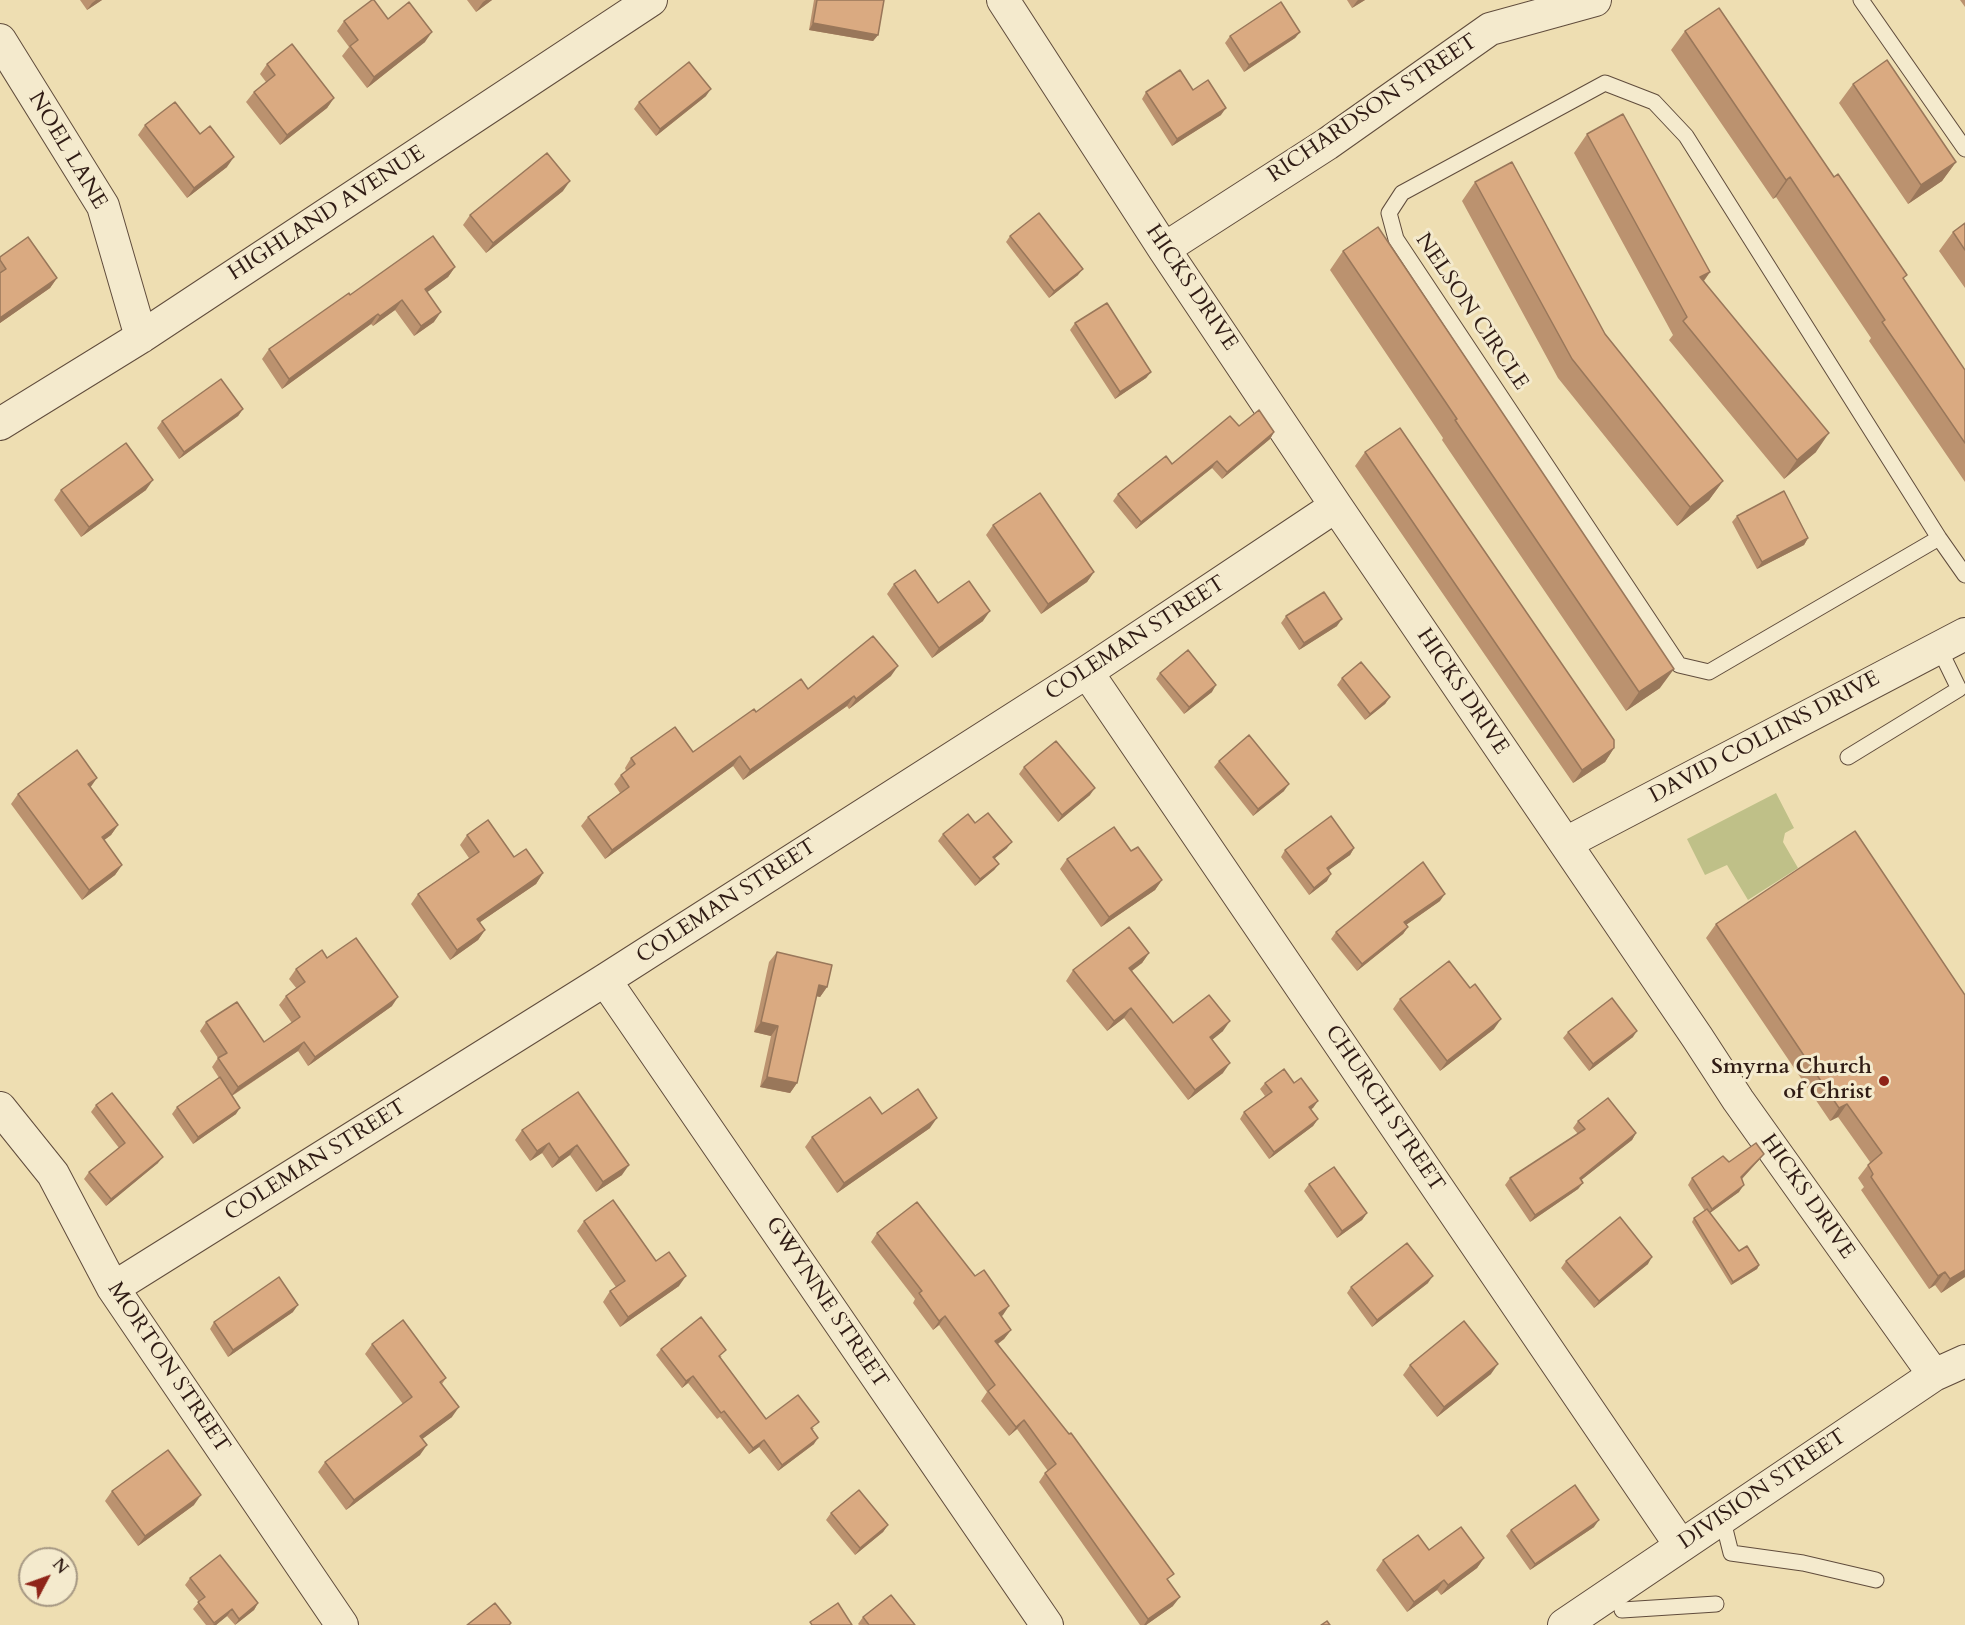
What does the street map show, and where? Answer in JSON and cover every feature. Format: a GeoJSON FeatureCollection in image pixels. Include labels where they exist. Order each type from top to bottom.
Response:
{"type":"FeatureCollection","features":[{"type":"Feature","properties":{"kind":"street","name":"HICKS DRIVE"},"geometry":{"type":"LineString","coordinates":[[1003,0],[1164,249],[1738,1100],[1934,1375]]}},
{"type":"Feature","properties":{"kind":"street","name":"RICHARDSON STREET"},"geometry":{"type":"LineString","coordinates":[[1164,249],[1327,144],[1490,29],[1594,0]]}},
{"type":"Feature","properties":{"kind":"street","name":"HIGHLAND AVENUE"},"geometry":{"type":"LineString","coordinates":[[0,424],[141,337],[647,1]]}},
{"type":"Feature","properties":{"kind":"street","name":"NOEL LANE"},"geometry":{"type":"LineString","coordinates":[[0,40],[103,206],[141,337]]}},
{"type":"Feature","properties":{"kind":"street","name":"COLEMAN STREET"},"geometry":{"type":"LineString","coordinates":[[113,1288],[604,980],[1087,672],[1336,506]]}},
{"type":"Feature","properties":{"kind":"street","name":"DAVID COLLINS DRIVE"},"geometry":{"type":"LineString","coordinates":[[1566,843],[1952,641]]}},
{"type":"Feature","properties":{"kind":"street","name":"CHURCH STREET"},"geometry":{"type":"LineString","coordinates":[[1087,672],[1681,1546]]}},
{"type":"Feature","properties":{"kind":"street","name":"GWYNNE STREET"},"geometry":{"type":"LineString","coordinates":[[604,980],[1047,1625]]}},
{"type":"Feature","properties":{"kind":"street","name":"MORTON STREET"},"geometry":{"type":"LineString","coordinates":[[0,1108],[53,1174],[113,1288],[342,1625]]}},
{"type":"Feature","properties":{"kind":"street","name":"DIVISION STREET"},"geometry":{"type":"LineString","coordinates":[[1564,1625],[1934,1375],[1965,1361]]}},
{"type":"Feature","properties":{"kind":"lane"},"geometry":{"type":"LineString","coordinates":[[1861,0],[1965,149]]}},
{"type":"Feature","properties":{"kind":"lane","name":"NELSON CIRCLE"},"geometry":{"type":"LineString","coordinates":[[1939,538],[1709,672],[1679,665],[1396,239],[1389,213],[1402,193],[1605,82],[1654,102],[1686,136],[1939,538],[1965,575]]}},
{"type":"Feature","properties":{"kind":"lane"},"geometry":{"type":"LineString","coordinates":[[1848,757],[1959,689],[1952,641]]}},
{"type":"Feature","properties":{"kind":"lane"},"geometry":{"type":"LineString","coordinates":[[1722,1517],[1731,1552],[1803,1563],[1876,1580]]}},
{"type":"Feature","properties":{"kind":"lane"},"geometry":{"type":"LineString","coordinates":[[1622,1610],[1716,1604]]}},
{"type":"Feature","properties":{"kind":"green space"},"geometry":{"type":"Polygon","coordinates":[[[1776,793],[1794,828],[1785,833],[1783,842],[1798,868],[1748,900],[1727,865],[1705,875],[1687,839],[1776,793]]]}},
{"type":"Feature","properties":{"kind":"building"},"geometry":{"type":"Polygon","coordinates":[[[372,0],[388,19],[409,2],[432,32],[374,77],[350,46],[358,40],[344,21],[372,0]]]}},
{"type":"Feature","properties":{"kind":"building"},"geometry":{"type":"Polygon","coordinates":[[[817,0],[884,0],[878,35],[813,23],[817,0]]]}},
{"type":"Feature","properties":{"kind":"building"},"geometry":{"type":"Polygon","coordinates":[[[1281,2],[1300,32],[1249,65],[1230,36],[1281,2]]]}},
{"type":"Feature","properties":{"kind":"building"},"geometry":{"type":"Polygon","coordinates":[[[1719,8],[1834,177],[1838,174],[1907,275],[1903,278],[1965,370],[1965,443],[1882,322],[1885,320],[1790,177],[1786,180],[1685,31],[1719,8]]]}},
{"type":"Feature","properties":{"kind":"building"},"geometry":{"type":"Polygon","coordinates":[[[292,44],[334,98],[287,135],[254,92],[275,75],[267,64],[292,44]]]}},
{"type":"Feature","properties":{"kind":"building"},"geometry":{"type":"Polygon","coordinates":[[[1887,60],[1956,162],[1921,185],[1853,84],[1887,60]]]}},
{"type":"Feature","properties":{"kind":"building"},"geometry":{"type":"Polygon","coordinates":[[[689,62],[711,89],[660,129],[639,102],[689,62]]]}},
{"type":"Feature","properties":{"kind":"building"},"geometry":{"type":"Polygon","coordinates":[[[1180,70],[1193,90],[1208,80],[1226,108],[1177,139],[1146,92],[1180,70]]]}},
{"type":"Feature","properties":{"kind":"building"},"geometry":{"type":"Polygon","coordinates":[[[175,102],[200,134],[210,126],[234,157],[194,188],[145,125],[175,102]]]}},
{"type":"Feature","properties":{"kind":"building"},"geometry":{"type":"Polygon","coordinates":[[[1623,114],[1710,272],[1700,277],[1829,433],[1797,460],[1683,321],[1687,317],[1587,134],[1623,114]]]}},
{"type":"Feature","properties":{"kind":"building"},"geometry":{"type":"Polygon","coordinates":[[[547,153],[570,181],[493,243],[470,215],[547,153]]]}},
{"type":"Feature","properties":{"kind":"building"},"geometry":{"type":"Polygon","coordinates":[[[1512,162],[1605,334],[1723,481],[1690,507],[1572,359],[1475,182],[1512,162]]]}},
{"type":"Feature","properties":{"kind":"building"},"geometry":{"type":"Polygon","coordinates":[[[1039,213],[1083,269],[1054,291],[1010,236],[1039,213]]]}},
{"type":"Feature","properties":{"kind":"building"},"geometry":{"type":"Polygon","coordinates":[[[1965,223],[1965,250],[1953,232],[1965,223]]]}},
{"type":"Feature","properties":{"kind":"building"},"geometry":{"type":"Polygon","coordinates":[[[1378,227],[1674,669],[1639,692],[1343,251],[1378,227]]]}},
{"type":"Feature","properties":{"kind":"building"},"geometry":{"type":"Polygon","coordinates":[[[433,236],[455,267],[425,289],[441,312],[421,326],[402,300],[380,316],[378,314],[289,379],[269,349],[433,236]]]}},
{"type":"Feature","properties":{"kind":"building"},"geometry":{"type":"Polygon","coordinates":[[[28,237],[57,278],[0,318],[0,273],[6,269],[0,257],[28,237]]]}},
{"type":"Feature","properties":{"kind":"building"},"geometry":{"type":"Polygon","coordinates":[[[1107,303],[1151,372],[1120,392],[1075,323],[1107,303]]]}},
{"type":"Feature","properties":{"kind":"building"},"geometry":{"type":"Polygon","coordinates":[[[221,379],[243,409],[184,452],[162,421],[221,379]]]}},
{"type":"Feature","properties":{"kind":"building"},"geometry":{"type":"Polygon","coordinates":[[[1259,410],[1274,432],[1227,472],[1217,461],[1141,522],[1118,494],[1166,456],[1172,464],[1230,416],[1239,426],[1259,410]]]}},
{"type":"Feature","properties":{"kind":"building"},"geometry":{"type":"Polygon","coordinates":[[[1400,428],[1614,740],[1614,748],[1582,770],[1365,452],[1400,428]]]}},
{"type":"Feature","properties":{"kind":"building"},"geometry":{"type":"Polygon","coordinates":[[[126,443],[153,480],[89,527],[61,490],[126,443]]]}},
{"type":"Feature","properties":{"kind":"building"},"geometry":{"type":"Polygon","coordinates":[[[1784,491],[1808,538],[1762,562],[1737,516],[1784,491]]]}},
{"type":"Feature","properties":{"kind":"building"},"geometry":{"type":"Polygon","coordinates":[[[1040,493],[1094,572],[1048,604],[993,525],[1040,493]]]}},
{"type":"Feature","properties":{"kind":"building"},"geometry":{"type":"Polygon","coordinates":[[[915,570],[938,603],[969,581],[990,611],[939,648],[894,584],[915,570]]]}},
{"type":"Feature","properties":{"kind":"building"},"geometry":{"type":"Polygon","coordinates":[[[1324,592],[1342,619],[1304,643],[1286,616],[1324,592]]]}},
{"type":"Feature","properties":{"kind":"building"},"geometry":{"type":"Polygon","coordinates":[[[873,636],[898,666],[856,699],[854,696],[750,770],[740,756],[612,850],[588,817],[629,787],[621,775],[635,764],[631,758],[675,727],[693,752],[754,709],[756,712],[801,679],[808,689],[873,636]]]}},
{"type":"Feature","properties":{"kind":"building"},"geometry":{"type":"Polygon","coordinates":[[[1188,650],[1216,685],[1189,707],[1160,673],[1188,650]]]}},
{"type":"Feature","properties":{"kind":"building"},"geometry":{"type":"Polygon","coordinates":[[[1361,662],[1390,697],[1370,714],[1342,678],[1361,662]]]}},
{"type":"Feature","properties":{"kind":"building"},"geometry":{"type":"Polygon","coordinates":[[[1249,735],[1289,784],[1258,809],[1219,761],[1249,735]]]}},
{"type":"Feature","properties":{"kind":"building"},"geometry":{"type":"Polygon","coordinates":[[[1056,741],[1095,788],[1062,815],[1024,767],[1056,741]]]}},
{"type":"Feature","properties":{"kind":"building"},"geometry":{"type":"Polygon","coordinates":[[[77,750],[97,778],[88,784],[118,825],[102,837],[122,865],[89,890],[18,794],[77,750]]]}},
{"type":"Feature","properties":{"kind":"building"},"geometry":{"type":"Polygon","coordinates":[[[988,813],[1012,842],[993,857],[999,864],[980,879],[943,834],[968,814],[975,823],[988,813]]]}},
{"type":"Feature","properties":{"kind":"building"},"geometry":{"type":"Polygon","coordinates":[[[1331,816],[1354,848],[1327,868],[1331,874],[1314,888],[1285,850],[1331,816]]]}},
{"type":"Feature","properties":{"kind":"building"},"geometry":{"type":"Polygon","coordinates":[[[488,820],[514,857],[526,849],[543,873],[477,919],[485,930],[457,950],[418,894],[479,852],[467,835],[488,820]]]}},
{"type":"Feature","properties":{"kind":"building"},"geometry":{"type":"Polygon","coordinates":[[[1114,827],[1131,851],[1138,847],[1162,880],[1109,917],[1067,859],[1114,827]]]}},
{"type":"Feature","properties":{"kind":"building","name":"Smyrna Church of Christ"},"geometry":{"type":"Polygon","coordinates":[[[1855,831],[1965,995],[1965,1270],[1950,1279],[1945,1272],[1938,1276],[1871,1177],[1873,1174],[1868,1165],[1882,1153],[1847,1104],[1839,1108],[1716,924],[1855,831]]]}},
{"type":"Feature","properties":{"kind":"building"},"geometry":{"type":"Polygon","coordinates":[[[1423,862],[1445,894],[1404,922],[1408,927],[1362,964],[1336,932],[1423,862]]]}},
{"type":"Feature","properties":{"kind":"building"},"geometry":{"type":"Polygon","coordinates":[[[1129,927],[1149,953],[1129,968],[1173,1023],[1209,995],[1230,1021],[1210,1037],[1230,1063],[1195,1090],[1131,1008],[1114,1021],[1073,970],[1129,927]]]}},
{"type":"Feature","properties":{"kind":"building"},"geometry":{"type":"Polygon","coordinates":[[[356,938],[398,997],[315,1057],[304,1042],[238,1087],[218,1058],[227,1053],[206,1022],[237,1002],[264,1042],[300,1017],[286,996],[305,982],[296,969],[322,950],[327,958],[356,938]]]}},
{"type":"Feature","properties":{"kind":"building"},"geometry":{"type":"Polygon","coordinates":[[[777,952],[832,965],[827,987],[819,985],[797,1083],[767,1077],[778,1026],[761,1022],[777,952]]]}},
{"type":"Feature","properties":{"kind":"building"},"geometry":{"type":"Polygon","coordinates":[[[1449,961],[1470,988],[1475,984],[1501,1019],[1447,1061],[1400,999],[1449,961]]]}},
{"type":"Feature","properties":{"kind":"building"},"geometry":{"type":"Polygon","coordinates":[[[1612,998],[1637,1031],[1593,1064],[1568,1032],[1612,998]]]}},
{"type":"Feature","properties":{"kind":"building"},"geometry":{"type":"Polygon","coordinates":[[[1284,1069],[1294,1083],[1301,1078],[1318,1101],[1309,1107],[1318,1119],[1274,1152],[1244,1112],[1272,1092],[1265,1083],[1284,1069]]]}},
{"type":"Feature","properties":{"kind":"building"},"geometry":{"type":"Polygon","coordinates":[[[220,1077],[240,1108],[198,1137],[177,1107],[220,1077]]]}},
{"type":"Feature","properties":{"kind":"building"},"geometry":{"type":"Polygon","coordinates":[[[918,1089],[937,1118],[844,1183],[812,1137],[870,1097],[882,1114],[918,1089]]]}},
{"type":"Feature","properties":{"kind":"building"},"geometry":{"type":"Polygon","coordinates":[[[578,1092],[629,1165],[603,1182],[577,1145],[559,1158],[549,1143],[537,1151],[522,1130],[578,1092]]]}},
{"type":"Feature","properties":{"kind":"building"},"geometry":{"type":"Polygon","coordinates":[[[112,1093],[163,1157],[111,1199],[89,1172],[125,1143],[96,1105],[112,1093]]]}},
{"type":"Feature","properties":{"kind":"building"},"geometry":{"type":"Polygon","coordinates":[[[1608,1098],[1636,1133],[1580,1178],[1583,1183],[1535,1215],[1510,1178],[1585,1129],[1578,1121],[1608,1098]]]}},
{"type":"Feature","properties":{"kind":"building"},"geometry":{"type":"Polygon","coordinates":[[[1756,1143],[1764,1154],[1741,1177],[1744,1185],[1712,1209],[1692,1178],[1723,1156],[1729,1162],[1756,1143]]]}},
{"type":"Feature","properties":{"kind":"building"},"geometry":{"type":"Polygon","coordinates":[[[1334,1167],[1367,1213],[1342,1231],[1309,1184],[1334,1167]]]}},
{"type":"Feature","properties":{"kind":"building"},"geometry":{"type":"Polygon","coordinates":[[[613,1200],[656,1261],[669,1252],[686,1276],[628,1317],[610,1291],[625,1281],[584,1221],[613,1200]]]}},
{"type":"Feature","properties":{"kind":"building"},"geometry":{"type":"Polygon","coordinates":[[[917,1202],[975,1276],[984,1270],[1009,1306],[999,1313],[1011,1330],[995,1341],[1069,1434],[1071,1433],[1174,1574],[1167,1579],[1180,1597],[1148,1619],[1045,1473],[1056,1464],[1024,1420],[1016,1427],[988,1391],[995,1385],[945,1316],[939,1321],[919,1293],[922,1291],[877,1233],[917,1202]]]}},
{"type":"Feature","properties":{"kind":"building"},"geometry":{"type":"Polygon","coordinates":[[[1707,1209],[1739,1251],[1747,1246],[1759,1265],[1733,1282],[1694,1218],[1707,1209]]]}},
{"type":"Feature","properties":{"kind":"building"},"geometry":{"type":"Polygon","coordinates":[[[1620,1217],[1652,1257],[1599,1301],[1566,1261],[1620,1217]]]}},
{"type":"Feature","properties":{"kind":"building"},"geometry":{"type":"Polygon","coordinates":[[[1407,1243],[1433,1276],[1377,1320],[1351,1287],[1407,1243]]]}},
{"type":"Feature","properties":{"kind":"building"},"geometry":{"type":"Polygon","coordinates":[[[279,1277],[298,1305],[233,1350],[214,1322],[279,1277]]]}},
{"type":"Feature","properties":{"kind":"building"},"geometry":{"type":"Polygon","coordinates":[[[701,1317],[726,1350],[719,1356],[766,1419],[798,1395],[819,1422],[811,1428],[818,1438],[782,1465],[764,1440],[753,1448],[724,1411],[721,1413],[693,1376],[686,1381],[661,1349],[701,1317]]]}},
{"type":"Feature","properties":{"kind":"building"},"geometry":{"type":"Polygon","coordinates":[[[403,1320],[446,1378],[440,1382],[459,1407],[420,1436],[427,1445],[354,1500],[325,1462],[412,1397],[372,1344],[403,1320]]]}},
{"type":"Feature","properties":{"kind":"building"},"geometry":{"type":"Polygon","coordinates":[[[1464,1321],[1498,1364],[1444,1407],[1410,1365],[1464,1321]]]}},
{"type":"Feature","properties":{"kind":"building"},"geometry":{"type":"Polygon","coordinates":[[[168,1450],[201,1495],[145,1536],[112,1491],[168,1450]]]}},
{"type":"Feature","properties":{"kind":"building"},"geometry":{"type":"Polygon","coordinates":[[[1575,1485],[1599,1520],[1535,1564],[1511,1530],[1575,1485]]]}},
{"type":"Feature","properties":{"kind":"building"},"geometry":{"type":"Polygon","coordinates":[[[859,1490],[888,1525],[860,1548],[831,1513],[859,1490]]]}},
{"type":"Feature","properties":{"kind":"building"},"geometry":{"type":"Polygon","coordinates":[[[1461,1527],[1484,1558],[1448,1585],[1444,1580],[1414,1602],[1383,1560],[1418,1535],[1429,1550],[1461,1527]]]}},
{"type":"Feature","properties":{"kind":"building"},"geometry":{"type":"Polygon","coordinates":[[[220,1555],[258,1603],[239,1619],[232,1609],[214,1623],[198,1602],[205,1597],[190,1578],[220,1555]]]}},
{"type":"Feature","properties":{"kind":"building"},"geometry":{"type":"Polygon","coordinates":[[[891,1595],[915,1625],[869,1625],[863,1617],[891,1595]]]}},
{"type":"Feature","properties":{"kind":"building"},"geometry":{"type":"Polygon","coordinates":[[[495,1603],[511,1623],[509,1625],[467,1625],[495,1603]]]}},
{"type":"Feature","properties":{"kind":"building"},"geometry":{"type":"Polygon","coordinates":[[[838,1603],[852,1625],[812,1625],[810,1622],[838,1603]]]}},
{"type":"Feature","properties":{"kind":"place","name":"Smyrna Church of Christ"},"geometry":{"type":"Point","coordinates":[1884,1081]}}]}
